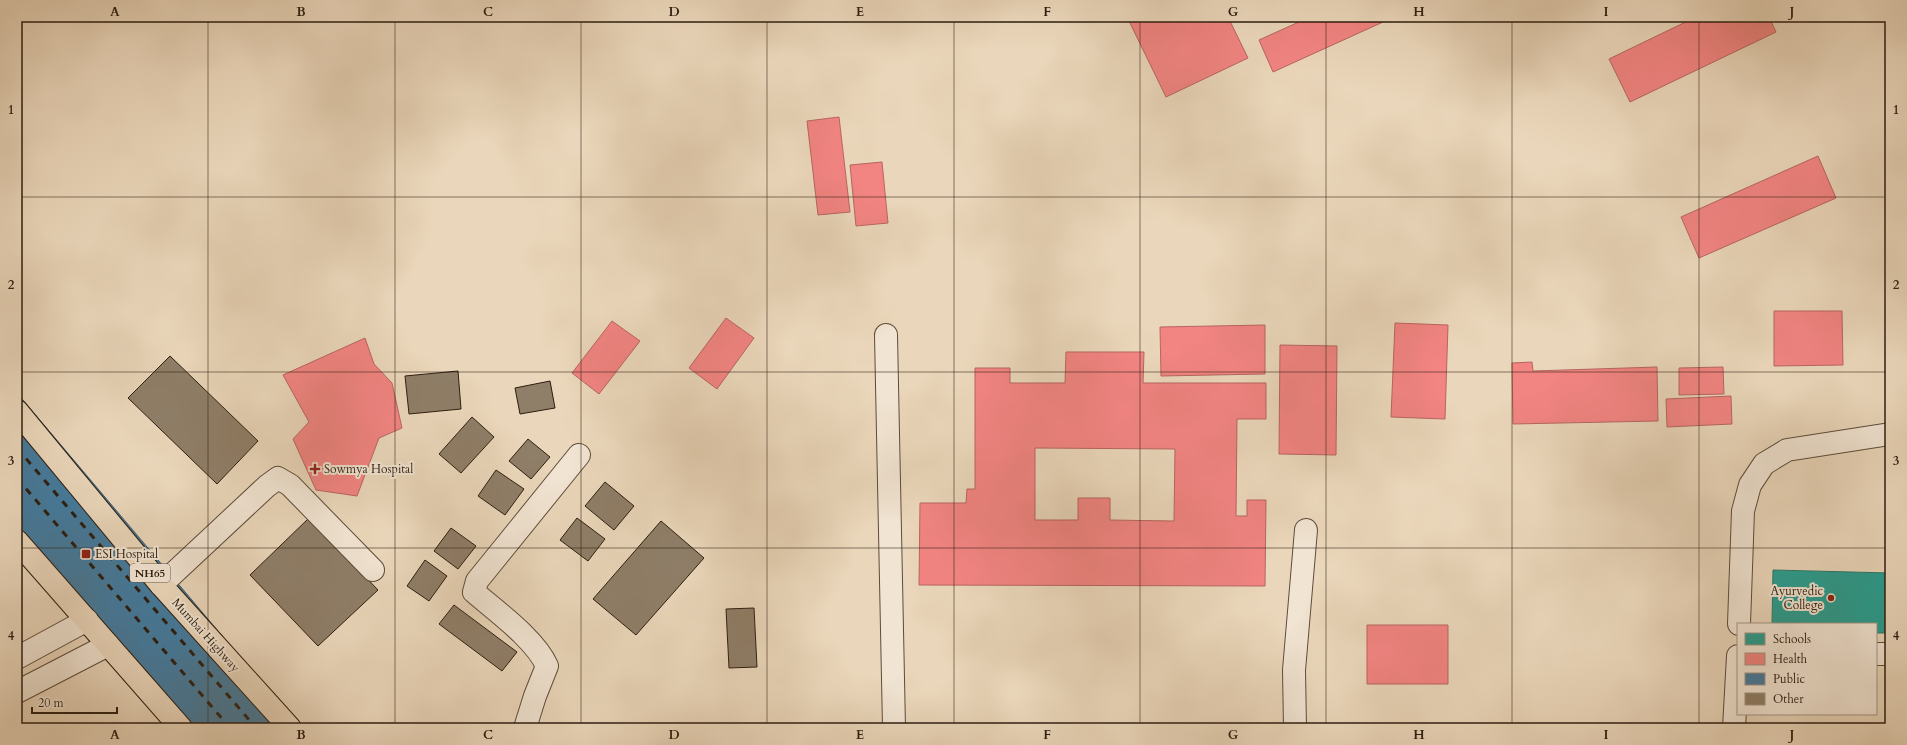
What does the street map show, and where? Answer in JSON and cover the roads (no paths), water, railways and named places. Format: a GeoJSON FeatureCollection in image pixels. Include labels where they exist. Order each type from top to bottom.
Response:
{"type":"FeatureCollection","features":[{"type":"Feature","properties":{"kind":"highway","name":"Mumbai Highway"},"geometry":{"type":"LineString","coordinates":[[17,411],[161,585],[290,727]]}},
{"type":"Feature","properties":{"kind":"highway"},"geometry":{"type":"LineString","coordinates":[[17,541],[181,728]]}},
{"type":"Feature","properties":{"kind":"street"},"geometry":{"type":"LineString","coordinates":[[886,335],[894,728]]}},
{"type":"Feature","properties":{"kind":"street"},"geometry":{"type":"LineString","coordinates":[[1739,623],[1743,511],[1750,485],[1764,464],[1787,450],[1890,434]]}},
{"type":"Feature","properties":{"kind":"street"},"geometry":{"type":"LineString","coordinates":[[525,728],[535,696],[547,666],[542,655],[530,642],[474,592],[477,581],[579,455]]}},
{"type":"Feature","properties":{"kind":"street"},"geometry":{"type":"LineString","coordinates":[[161,585],[267,486],[278,478],[290,485],[373,570]]}},
{"type":"Feature","properties":{"kind":"street"},"geometry":{"type":"LineString","coordinates":[[1295,728],[1294,670],[1306,530]]}},
{"type":"Feature","properties":{"kind":"street"},"geometry":{"type":"LineString","coordinates":[[17,658],[87,620]]}},
{"type":"Feature","properties":{"kind":"street"},"geometry":{"type":"LineString","coordinates":[[17,692],[108,645]]}},
{"type":"Feature","properties":{"kind":"street"},"geometry":{"type":"LineString","coordinates":[[1877,654],[1890,654]]}},
{"type":"Feature","properties":{"kind":"street"},"geometry":{"type":"LineString","coordinates":[[1734,728],[1737,674]]}},
{"type":"Feature","properties":{"kind":"railway"},"geometry":{"type":"LineString","coordinates":[[17,448],[256,728]]}},
{"type":"Feature","properties":{"kind":"railway"},"geometry":{"type":"LineString","coordinates":[[17,478],[230,728]]}},
{"type":"Feature","properties":{"kind":"place","name":"Sowmya Hospital"},"geometry":{"type":"Point","coordinates":[315,469]}},
{"type":"Feature","properties":{"kind":"place","name":"ESI Hospital"},"geometry":{"type":"Point","coordinates":[86,554]}},
{"type":"Feature","properties":{"kind":"place","name":"Ayurvedic College"},"geometry":{"type":"Point","coordinates":[1831,598]}}]}
